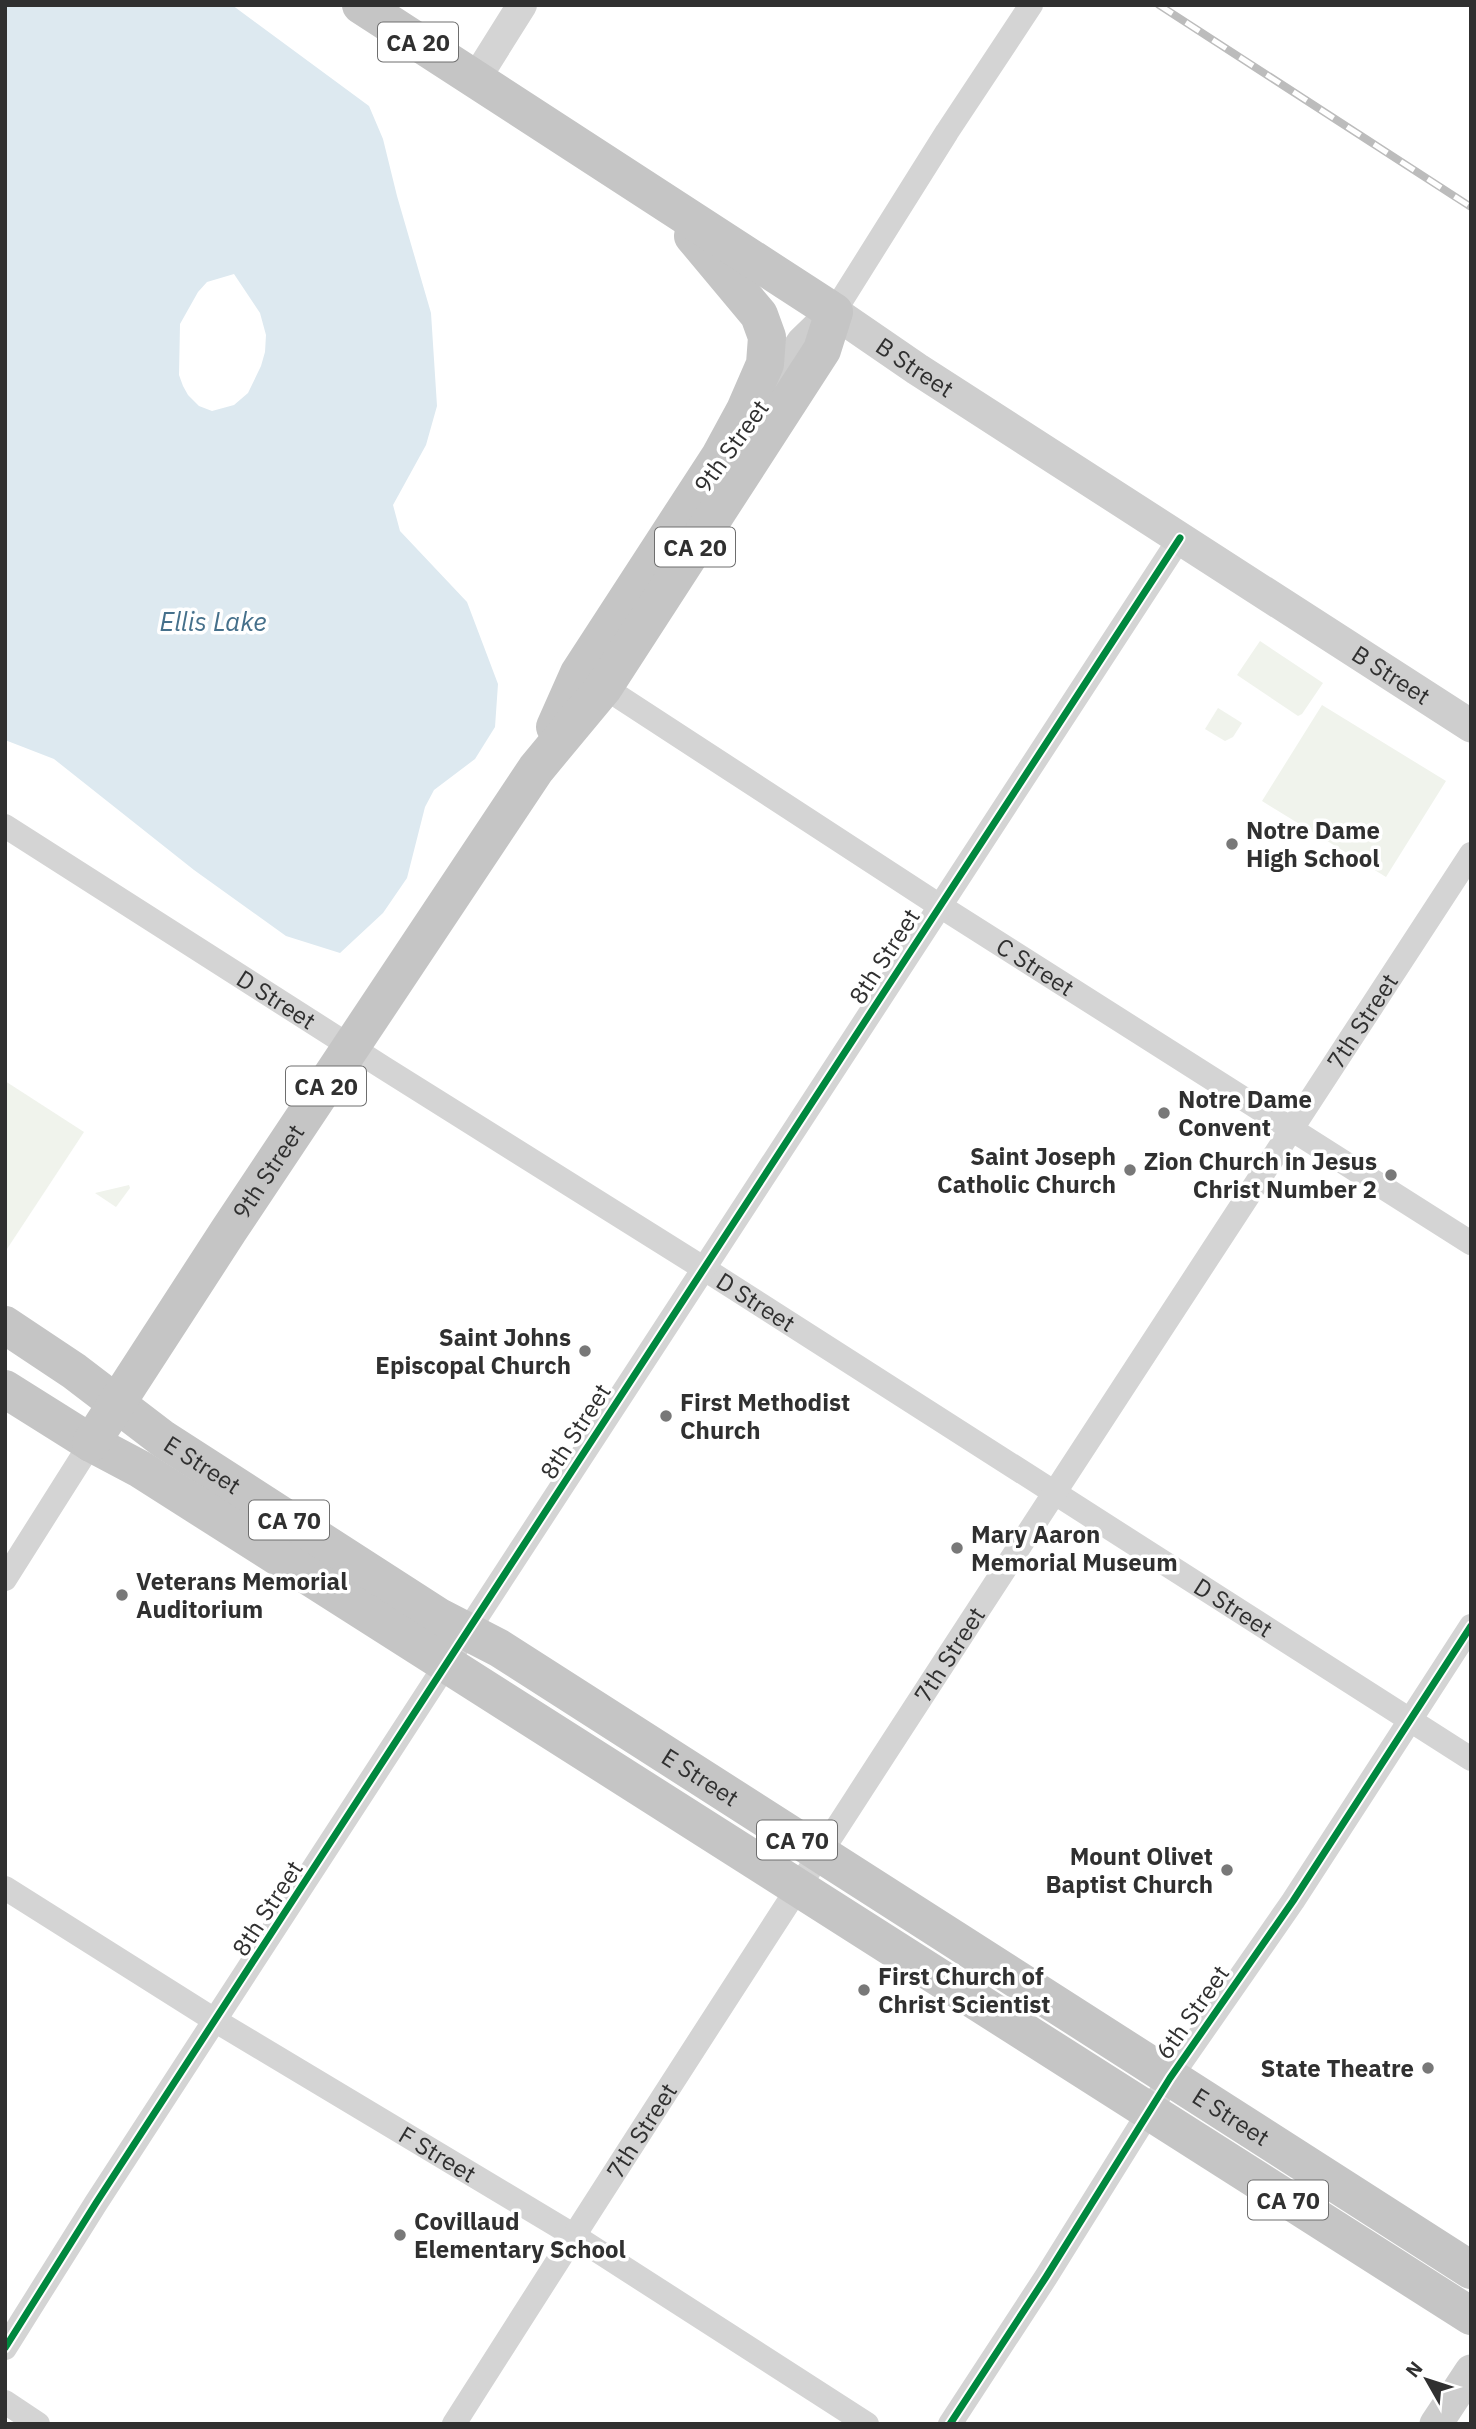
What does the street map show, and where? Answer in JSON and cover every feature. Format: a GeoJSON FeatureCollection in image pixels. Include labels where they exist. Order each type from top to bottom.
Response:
{"type":"FeatureCollection","features":[{"type":"Feature","properties":{"kind":"highway","name":"B Street"},"geometry":{"type":"LineString","coordinates":[[361,5],[834,312]]}},
{"type":"Feature","properties":{"kind":"highway","name":"CA 20"},"geometry":{"type":"LineString","coordinates":[[662,200],[749,300],[759,314],[766,337],[765,364],[758,384],[720,456]]}},
{"type":"Feature","properties":{"kind":"highway","name":"9th Street"},"geometry":{"type":"LineString","coordinates":[[92,1443],[115,1403],[536,769],[604,687],[822,351],[834,312]]}},
{"type":"Feature","properties":{"kind":"highway","name":"9th Street"},"geometry":{"type":"LineString","coordinates":[[536,769],[579,673],[720,456]]}},
{"type":"Feature","properties":{"kind":"highway","name":"E Street"},"geometry":{"type":"LineString","coordinates":[[5,1325],[74,1371],[163,1439],[439,1617],[457,1648]]}},
{"type":"Feature","properties":{"kind":"highway","name":"E Street"},"geometry":{"type":"LineString","coordinates":[[5,1389],[92,1443],[457,1648],[798,1886],[1471,2316]]}},
{"type":"Feature","properties":{"kind":"highway","name":"E Street"},"geometry":{"type":"LineString","coordinates":[[457,1648],[499,1648],[1471,2270]]}},
{"type":"Feature","properties":{"kind":"main road","name":"9th Street"},"geometry":{"type":"LineString","coordinates":[[720,456],[752,418],[803,342],[834,312]]}},
{"type":"Feature","properties":{"kind":"main road","name":"B Street"},"geometry":{"type":"LineString","coordinates":[[834,312],[1471,726]]}},
{"type":"Feature","properties":{"kind":"main road"},"geometry":{"type":"LineString","coordinates":[[1436,2424],[1471,2371]]}},
{"type":"Feature","properties":{"kind":"street"},"geometry":{"type":"LineString","coordinates":[[474,80],[522,5]]}},
{"type":"Feature","properties":{"kind":"street","name":"9th Street"},"geometry":{"type":"LineString","coordinates":[[834,312],[947,132],[1031,5]]}},
{"type":"Feature","properties":{"kind":"street","name":"8th Street"},"geometry":{"type":"LineString","coordinates":[[5,2348],[96,2203],[1180,538]]}},
{"type":"Feature","properties":{"kind":"street","name":"C Street"},"geometry":{"type":"LineString","coordinates":[[604,687],[940,906],[1471,1244]]}},
{"type":"Feature","properties":{"kind":"street","name":"D Street"},"geometry":{"type":"LineString","coordinates":[[5,826],[1471,1759]]}},
{"type":"Feature","properties":{"kind":"street","name":"7th Street"},"geometry":{"type":"LineString","coordinates":[[454,2424],[818,1854],[1471,853]]}},
{"type":"Feature","properties":{"kind":"street","name":"9th Street"},"geometry":{"type":"LineString","coordinates":[[5,1579],[92,1443]]}},
{"type":"Feature","properties":{"kind":"street","name":"6th Street"},"geometry":{"type":"LineString","coordinates":[[950,2424],[1046,2277],[1149,2110],[1293,1901],[1471,1626]]}},
{"type":"Feature","properties":{"kind":"street","name":"F Street"},"geometry":{"type":"LineString","coordinates":[[5,1888],[216,2021],[573,2235],[867,2424]]}},
{"type":"Feature","properties":{"kind":"street"},"geometry":{"type":"LineString","coordinates":[[5,2402],[38,2424]]}},
{"type":"Feature","properties":{"kind":"shaded area"},"geometry":{"type":"Polygon","coordinates":[[[1260,641],[1323,683],[1302,714],[1298,716],[1237,675],[1260,641]]]}},
{"type":"Feature","properties":{"kind":"shaded area"},"geometry":{"type":"Polygon","coordinates":[[[1322,705],[1446,781],[1386,877],[1262,801],[1322,705]]]}},
{"type":"Feature","properties":{"kind":"shaded area"},"geometry":{"type":"Polygon","coordinates":[[[1218,708],[1242,723],[1233,737],[1225,741],[1205,729],[1218,708]]]}},
{"type":"Feature","properties":{"kind":"shaded area"},"geometry":{"type":"Polygon","coordinates":[[[5,1081],[84,1132],[5,1252],[5,1081]]]}},
{"type":"Feature","properties":{"kind":"shaded area"},"geometry":{"type":"Polygon","coordinates":[[[129,1185],[130,1188],[116,1207],[95,1193],[129,1185]]]}},
{"type":"Feature","properties":{"kind":"water","name":"Ellis Lake"},"geometry":{"type":"Polygon","coordinates":[[[5,5],[232,5],[369,106],[383,139],[431,313],[437,406],[426,445],[393,505],[400,531],[467,602],[498,684],[495,727],[475,759],[434,790],[425,807],[407,878],[383,913],[340,953],[286,936],[194,870],[54,759],[5,740],[5,5]],[[234,274],[207,282],[198,292],[180,324],[179,375],[188,395],[199,406],[212,411],[234,405],[248,393],[265,352],[266,335],[260,313],[234,274]]]}},
{"type":"Feature","properties":{"kind":"railway"},"geometry":{"type":"LineString","coordinates":[[1159,5],[1471,207]]}},
{"type":"Feature","properties":{"kind":"cycle path"},"geometry":{"type":"LineString","coordinates":[[5,2348],[96,2203],[1180,538]]}},
{"type":"Feature","properties":{"kind":"cycle path"},"geometry":{"type":"LineString","coordinates":[[950,2424],[1046,2277],[1170,2078],[1293,1901],[1471,1626]]}},
{"type":"Feature","properties":{"kind":"place","name":"Notre Dame High School"},"geometry":{"type":"Point","coordinates":[1232,844]}},
{"type":"Feature","properties":{"kind":"place","name":"Notre Dame Convent"},"geometry":{"type":"Point","coordinates":[1164,1113]}},
{"type":"Feature","properties":{"kind":"place","name":"Saint Joseph Catholic Church"},"geometry":{"type":"Point","coordinates":[1130,1170]}},
{"type":"Feature","properties":{"kind":"place","name":"Zion Church in Jesus Christ Number 2"},"geometry":{"type":"Point","coordinates":[1391,1175]}},
{"type":"Feature","properties":{"kind":"place","name":"Saint Johns Episcopal Church"},"geometry":{"type":"Point","coordinates":[585,1351]}},
{"type":"Feature","properties":{"kind":"place","name":"First Methodist Church"},"geometry":{"type":"Point","coordinates":[666,1416]}},
{"type":"Feature","properties":{"kind":"place","name":"Mary Aaron Memorial Museum"},"geometry":{"type":"Point","coordinates":[957,1548]}},
{"type":"Feature","properties":{"kind":"place","name":"Veterans Memorial Auditorium"},"geometry":{"type":"Point","coordinates":[122,1595]}},
{"type":"Feature","properties":{"kind":"place","name":"Mount Olivet Baptist Church"},"geometry":{"type":"Point","coordinates":[1227,1870]}},
{"type":"Feature","properties":{"kind":"place","name":"First Church of Christ Scientist"},"geometry":{"type":"Point","coordinates":[864,1990]}},
{"type":"Feature","properties":{"kind":"place","name":"State Theatre"},"geometry":{"type":"Point","coordinates":[1428,2068]}},
{"type":"Feature","properties":{"kind":"place","name":"Covillaud Elementary School"},"geometry":{"type":"Point","coordinates":[400,2235]}}]}
